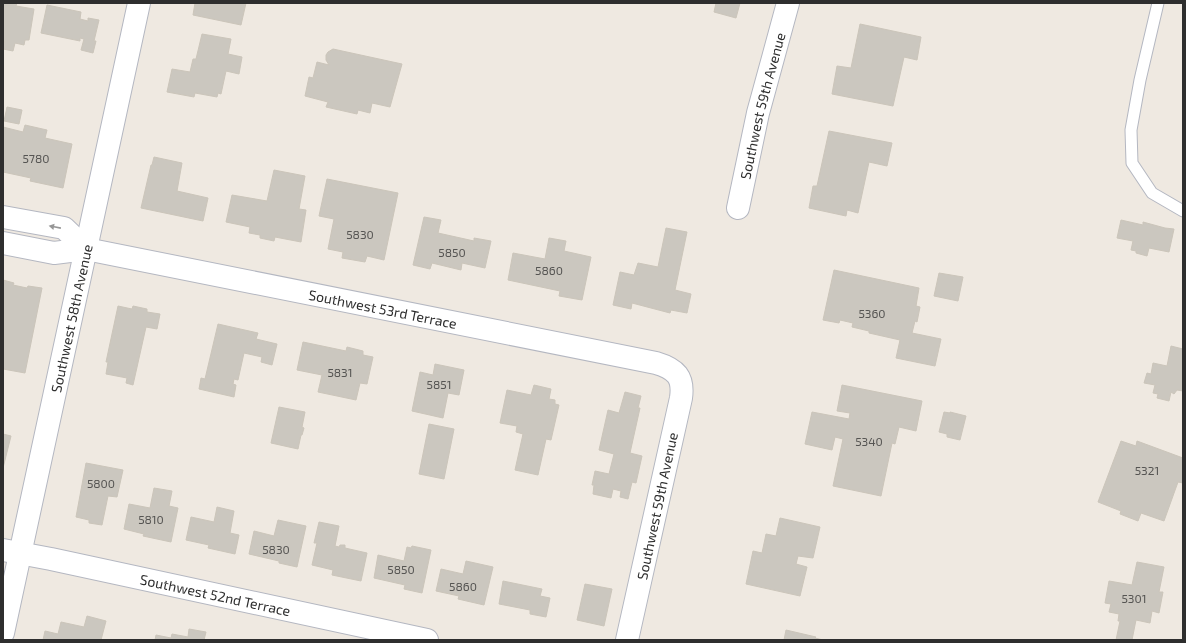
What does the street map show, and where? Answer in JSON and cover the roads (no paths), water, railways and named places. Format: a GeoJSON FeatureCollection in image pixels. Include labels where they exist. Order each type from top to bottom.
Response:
{"type":"FeatureCollection","features":[{"type":"Feature","properties":{"kind":"street","name":"Southwest 58th Avenue"},"geometry":{"type":"LineString","coordinates":[[3,633],[12,552],[86,249],[140,3]]}},
{"type":"Feature","properties":{"kind":"street","name":"Southwest 59th Avenue"},"geometry":{"type":"LineString","coordinates":[[738,208],[758,113],[788,3]]}},
{"type":"Feature","properties":{"kind":"street"},"geometry":{"type":"LineString","coordinates":[[3,217],[64,228],[86,249]]}},
{"type":"Feature","properties":{"kind":"street","name":"Southwest 53rd Terrace"},"geometry":{"type":"LineString","coordinates":[[3,243],[54,253],[86,249],[656,363],[665,365],[677,373]]}},
{"type":"Feature","properties":{"kind":"street","name":"Southwest 59th Avenue"},"geometry":{"type":"LineString","coordinates":[[627,640],[681,398],[682,386],[677,373]]}},
{"type":"Feature","properties":{"kind":"street","name":"Southwest 52nd Terrace"},"geometry":{"type":"LineString","coordinates":[[12,552],[427,640]]}},
{"type":"Feature","properties":{"kind":"lane"},"geometry":{"type":"LineString","coordinates":[[1158,3],[1140,80],[1131,130],[1132,163],[1152,193],[1183,211]]}}]}
